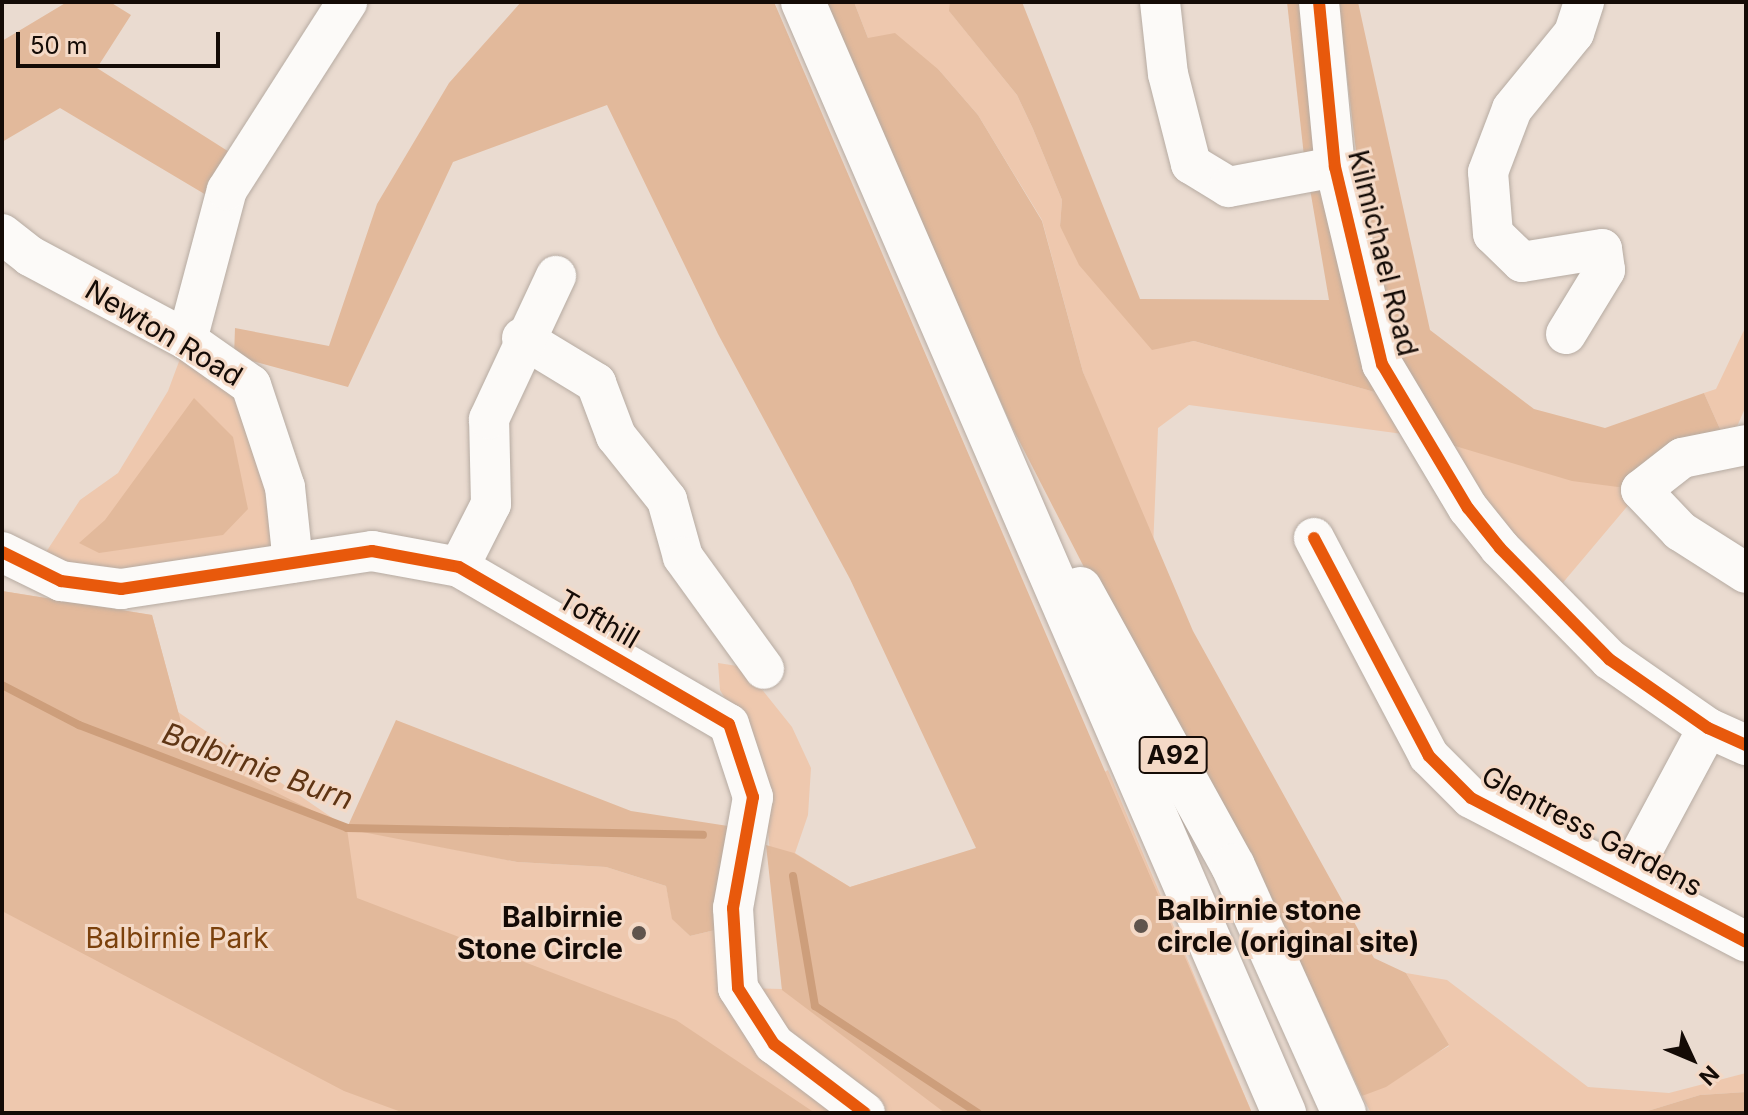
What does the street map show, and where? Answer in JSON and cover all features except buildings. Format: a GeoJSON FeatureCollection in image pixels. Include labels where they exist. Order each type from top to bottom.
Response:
{"type":"FeatureCollection","features":[{"type":"Feature","properties":{"kind":"highway","name":"A92"},"geometry":{"type":"LineString","coordinates":[[803,2],[1284,1113]]}},
{"type":"Feature","properties":{"kind":"highway","name":"A92"},"geometry":{"type":"LineString","coordinates":[[979,409],[1233,866],[1344,1113]]}},
{"type":"Feature","properties":{"kind":"street"},"geometry":{"type":"LineString","coordinates":[[187,340],[227,190],[347,2]]}},
{"type":"Feature","properties":{"kind":"street"},"geometry":{"type":"LineString","coordinates":[[1160,2],[1168,74],[1191,164],[1229,187],[1335,167]]}},
{"type":"Feature","properties":{"kind":"street","name":"Kilmichael Road"},"geometry":{"type":"LineString","coordinates":[[1319,2],[1335,167],[1382,364],[1468,508],[1609,659],[1708,728],[1746,745]]}},
{"type":"Feature","properties":{"kind":"street"},"geometry":{"type":"LineString","coordinates":[[1566,334],[1605,270],[1602,249],[1522,262],[1493,234],[1488,172],[1512,109],[1574,33],[1584,2]]}},
{"type":"Feature","properties":{"kind":"street","name":"Newton Road"},"geometry":{"type":"LineString","coordinates":[[2,234],[30,256],[187,340],[251,385],[285,487],[293,563]]}},
{"type":"Feature","properties":{"kind":"street"},"geometry":{"type":"LineString","coordinates":[[459,567],[491,504],[489,419],[522,338],[556,276]]}},
{"type":"Feature","properties":{"kind":"street"},"geometry":{"type":"LineString","coordinates":[[522,338],[596,383],[616,436],[667,500],[683,557],[764,669]]}},
{"type":"Feature","properties":{"kind":"street"},"geometry":{"type":"LineString","coordinates":[[1746,445],[1682,458],[1641,490],[1680,531],[1746,573]]}},
{"type":"Feature","properties":{"kind":"street","name":"Glentress Gardens"},"geometry":{"type":"LineString","coordinates":[[1314,538],[1429,756],[1471,798],[1628,877],[1746,942]]}},
{"type":"Feature","properties":{"kind":"street","name":"Tofthill"},"geometry":{"type":"LineString","coordinates":[[2,552],[61,581],[121,589],[372,551],[459,567],[729,724],[753,797],[733,908],[738,988],[774,1044],[865,1113]]}},
{"type":"Feature","properties":{"kind":"street","name":"Glentress Gardens"},"geometry":{"type":"LineString","coordinates":[[1628,877],[1708,728]]}},
{"type":"Feature","properties":{"kind":"green space"},"geometry":{"type":"Polygon","coordinates":[[[67,2],[110,2],[131,15],[97,68],[245,162],[223,205],[60,108],[2,142],[2,41],[67,2]]]}},
{"type":"Feature","properties":{"kind":"green space"},"geometry":{"type":"Polygon","coordinates":[[[521,2],[774,2],[1252,1113],[945,1113],[782,990],[766,845],[794,853],[850,887],[976,848],[850,579],[718,334],[607,105],[453,162],[348,387],[234,356],[235,328],[329,346],[377,204],[449,83],[521,2]]]}},
{"type":"Feature","properties":{"kind":"green space"},"geometry":{"type":"Polygon","coordinates":[[[821,2],[854,2],[868,38],[895,33],[939,70],[978,115],[1042,221],[1083,372],[1193,631],[1374,958],[1406,973],[1449,1045],[1386,1087],[1362,1096],[1260,876],[1086,571],[1012,427],[821,2]]]}},
{"type":"Feature","properties":{"kind":"green space"},"geometry":{"type":"Polygon","coordinates":[[[854,2],[950,2],[950,12],[1017,95],[1062,200],[1060,226],[1152,349],[1194,341],[1403,400],[1425,437],[1189,405],[1158,428],[1153,549],[1083,372],[1042,220],[978,115],[939,70],[868,38],[854,2]]]}},
{"type":"Feature","properties":{"kind":"green space"},"geometry":{"type":"Polygon","coordinates":[[[950,2],[1022,2],[1140,299],[1329,300],[1310,189],[1339,192],[1403,400],[1194,341],[1152,350],[1079,265],[1060,226],[1062,200],[1017,95],[949,11],[950,2]]]}},
{"type":"Feature","properties":{"kind":"green space"},"geometry":{"type":"Polygon","coordinates":[[[1287,2],[1319,2],[1334,157],[1305,165],[1287,2]]]}},
{"type":"Feature","properties":{"kind":"green space"},"geometry":{"type":"Polygon","coordinates":[[[1338,2],[1358,2],[1430,330],[1534,409],[1605,428],[1704,393],[1728,447],[1641,490],[1572,481],[1425,437],[1369,258],[1338,2]]]}},
{"type":"Feature","properties":{"kind":"green space"},"geometry":{"type":"Polygon","coordinates":[[[1746,326],[1746,406],[1728,447],[1704,393],[1716,389],[1746,326]]]}},
{"type":"Feature","properties":{"kind":"green space"},"geometry":{"type":"Polygon","coordinates":[[[187,340],[251,385],[293,563],[121,589],[35,569],[80,500],[118,473],[168,391],[187,340]]]}},
{"type":"Feature","properties":{"kind":"green space"},"geometry":{"type":"Polygon","coordinates":[[[194,398],[233,437],[248,509],[223,535],[99,553],[79,543],[105,520],[194,398]]]}},
{"type":"Feature","properties":{"kind":"green space"},"geometry":{"type":"Polygon","coordinates":[[[1425,437],[1641,490],[1550,598],[1425,437]]]}},
{"type":"Feature","properties":{"kind":"green space","name":"Balbirnie Park"},"geometry":{"type":"Polygon","coordinates":[[[2,591],[152,615],[178,712],[347,828],[517,862],[606,867],[666,886],[673,919],[690,936],[715,930],[738,988],[782,989],[767,819],[748,736],[720,690],[718,663],[744,667],[792,727],[811,768],[808,815],[795,853],[850,887],[976,849],[1108,770],[1252,1113],[2,1113],[2,591]]]}},
{"type":"Feature","properties":{"kind":"green space"},"geometry":{"type":"Polygon","coordinates":[[[2,591],[152,615],[188,748],[347,828],[396,720],[631,811],[728,826],[715,930],[690,936],[672,919],[666,886],[606,867],[517,862],[347,829],[357,898],[676,1020],[815,1113],[404,1113],[344,1091],[2,911],[2,591]]]}},
{"type":"Feature","properties":{"kind":"green space"},"geometry":{"type":"Polygon","coordinates":[[[1406,973],[1447,980],[1588,1087],[1669,1093],[1746,1073],[1746,1092],[1700,1095],[1641,1113],[1371,1113],[1362,1096],[1449,1046],[1406,973]]]}},
{"type":"Feature","properties":{"kind":"green space"},"geometry":{"type":"Polygon","coordinates":[[[1746,1092],[1746,1113],[1641,1113],[1700,1095],[1746,1092]]]}},
{"type":"Feature","properties":{"kind":"waterway","name":"Balbirnie Burn"},"geometry":{"type":"LineString","coordinates":[[2,685],[79,725],[347,828],[703,835]]}},
{"type":"Feature","properties":{"kind":"waterway"},"geometry":{"type":"LineString","coordinates":[[793,876],[815,1006],[978,1113]]}},
{"type":"Feature","properties":{"kind":"cycle path"},"geometry":{"type":"LineString","coordinates":[[1319,2],[1335,167],[1382,364],[1468,508],[1500,548],[1609,659],[1708,728],[1746,745]]}},
{"type":"Feature","properties":{"kind":"cycle path"},"geometry":{"type":"LineString","coordinates":[[1314,538],[1429,756],[1471,798],[1746,942]]}},
{"type":"Feature","properties":{"kind":"cycle path"},"geometry":{"type":"LineString","coordinates":[[2,552],[61,581],[121,589],[372,551],[459,567],[729,724],[753,797],[733,908],[738,988],[774,1044],[865,1113]]}},
{"type":"Feature","properties":{"kind":"place","name":"Balbirnie stone circle (original site)"},"geometry":{"type":"Point","coordinates":[1141,926]}},
{"type":"Feature","properties":{"kind":"place","name":"Balbirnie Stone Circle"},"geometry":{"type":"Point","coordinates":[639,933]}}]}
